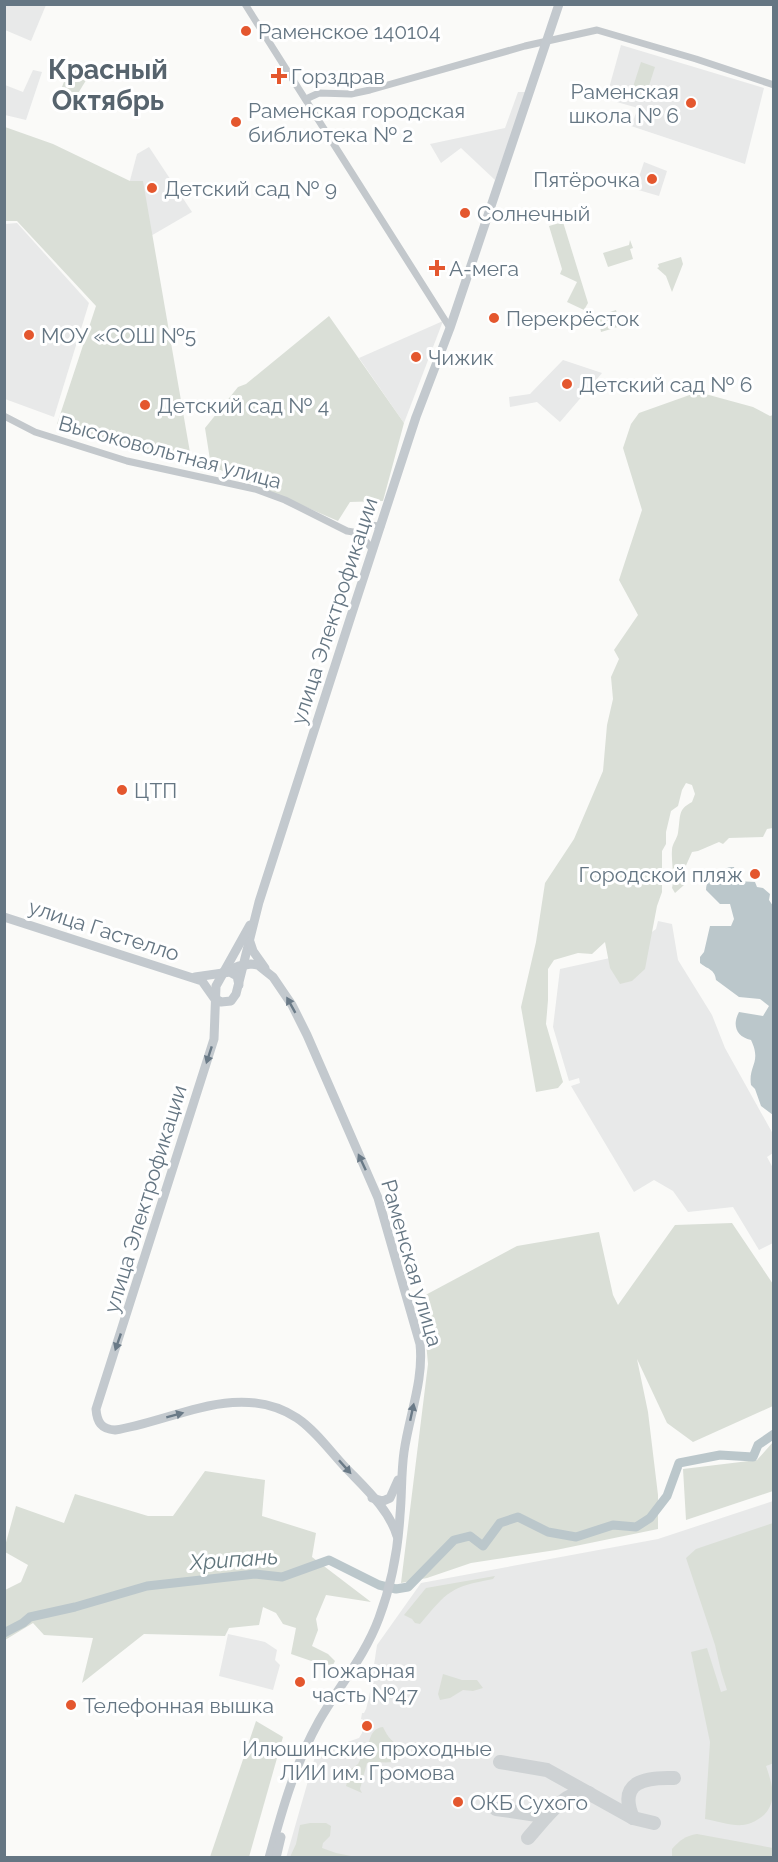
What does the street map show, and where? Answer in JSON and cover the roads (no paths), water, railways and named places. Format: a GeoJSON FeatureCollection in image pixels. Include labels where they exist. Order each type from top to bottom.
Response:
{"type":"FeatureCollection","features":[{"type":"Feature","properties":{"kind":"main road","name":"улица Электрофикации"},"geometry":{"type":"LineString","coordinates":[[258,906],[416,417],[450,328],[559,4]]}},
{"type":"Feature","properties":{"kind":"main road"},"geometry":{"type":"LineString","coordinates":[[258,906],[239,985],[231,1001],[221,1002],[214,998],[216,986],[249,928],[258,906]]}},
{"type":"Feature","properties":{"kind":"main road","name":"улица Гастелло"},"geometry":{"type":"LineString","coordinates":[[4,917],[193,978],[203,982],[214,998]]}},
{"type":"Feature","properties":{"kind":"main road","name":"Раменская улица"},"geometry":{"type":"LineString","coordinates":[[250,942],[256,956],[286,994],[307,1035],[378,1198],[420,1344],[420,1372],[402,1469],[398,1540],[387,1594],[364,1652],[320,1719],[300,1761]]}},
{"type":"Feature","properties":{"kind":"main road"},"geometry":{"type":"LineString","coordinates":[[244,965],[258,965],[273,977]]}},
{"type":"Feature","properties":{"kind":"main road","name":"улица Гастелло"},"geometry":{"type":"LineString","coordinates":[[193,978],[222,973],[233,967],[244,965]]}},
{"type":"Feature","properties":{"kind":"main road"},"geometry":{"type":"LineString","coordinates":[[222,973],[234,973],[239,985]]}},
{"type":"Feature","properties":{"kind":"main road","name":"улица Электрофикации"},"geometry":{"type":"LineString","coordinates":[[214,998],[216,1027],[211,1050],[96,1409],[98,1421],[106,1429],[115,1430],[227,1402],[255,1404],[286,1411],[299,1419],[319,1438],[372,1498]]}},
{"type":"Feature","properties":{"kind":"main road"},"geometry":{"type":"LineString","coordinates":[[372,1498],[383,1501],[390,1498],[395,1491],[402,1469]]}},
{"type":"Feature","properties":{"kind":"main road"},"geometry":{"type":"LineString","coordinates":[[372,1498],[389,1516]]}},
{"type":"Feature","properties":{"kind":"main road"},"geometry":{"type":"LineString","coordinates":[[398,1540],[387,1506],[394,1502],[400,1506],[400,1514]]}},
{"type":"Feature","properties":{"kind":"main road"},"geometry":{"type":"LineString","coordinates":[[269,1857],[285,1798],[300,1761]]}},
{"type":"Feature","properties":{"kind":"main road"},"geometry":{"type":"LineString","coordinates":[[276,1857],[300,1761]]}},
{"type":"Feature","properties":{"kind":"street"},"geometry":{"type":"LineString","coordinates":[[245,4],[450,328]]}},
{"type":"Feature","properties":{"kind":"street"},"geometry":{"type":"LineString","coordinates":[[306,99],[319,93],[351,94],[370,90],[548,41],[597,30],[774,85]]}},
{"type":"Feature","properties":{"kind":"street","name":"Высоковольтная улица"},"geometry":{"type":"LineString","coordinates":[[4,416],[35,432],[127,461],[255,489],[285,500],[347,531],[359,533]]}},
{"type":"Feature","properties":{"kind":"street"},"geometry":{"type":"LineString","coordinates":[[373,550],[359,533],[368,525],[381,526]]}},
{"type":"Feature","properties":{"kind":"waterway","name":"Хрипань"},"geometry":{"type":"LineString","coordinates":[[4,1633],[30,1617],[75,1607],[147,1586],[255,1574],[282,1577],[329,1560],[379,1585],[396,1589],[408,1587],[454,1540],[470,1536],[483,1546],[500,1523],[518,1517],[548,1532],[576,1537],[613,1525],[636,1527],[650,1518],[667,1496],[679,1463],[720,1455],[753,1457],[758,1445],[774,1434]]}},
{"type":"Feature","properties":{"kind":"place","name":"Раменское 140104"},"geometry":{"type":"Point","coordinates":[246,31]}},
{"type":"Feature","properties":{"kind":"place","name":"Горздрав"},"geometry":{"type":"Point","coordinates":[279,76]}},
{"type":"Feature","properties":{"kind":"place","name":"Раменская школа № 6"},"geometry":{"type":"Point","coordinates":[691,103]}},
{"type":"Feature","properties":{"kind":"place","name":"Раменская городская библиотека № 2"},"geometry":{"type":"Point","coordinates":[236,122]}},
{"type":"Feature","properties":{"kind":"place","name":"Пятёрочка"},"geometry":{"type":"Point","coordinates":[652,179]}},
{"type":"Feature","properties":{"kind":"place","name":"Детский сад № 9"},"geometry":{"type":"Point","coordinates":[152,188]}},
{"type":"Feature","properties":{"kind":"place","name":"Солнечный"},"geometry":{"type":"Point","coordinates":[465,213]}},
{"type":"Feature","properties":{"kind":"place","name":"А-мега"},"geometry":{"type":"Point","coordinates":[437,268]}},
{"type":"Feature","properties":{"kind":"place","name":"Перекрёсток"},"geometry":{"type":"Point","coordinates":[494,318]}},
{"type":"Feature","properties":{"kind":"place","name":"МОУ «СОШ №5"},"geometry":{"type":"Point","coordinates":[29,335]}},
{"type":"Feature","properties":{"kind":"place","name":"Чижик"},"geometry":{"type":"Point","coordinates":[416,357]}},
{"type":"Feature","properties":{"kind":"place","name":"Детский сад № 6"},"geometry":{"type":"Point","coordinates":[567,384]}},
{"type":"Feature","properties":{"kind":"place","name":"Детский сад № 4"},"geometry":{"type":"Point","coordinates":[145,405]}},
{"type":"Feature","properties":{"kind":"place","name":"ЦТП"},"geometry":{"type":"Point","coordinates":[122,790]}},
{"type":"Feature","properties":{"kind":"place","name":"Городской пляж"},"geometry":{"type":"Point","coordinates":[755,874]}},
{"type":"Feature","properties":{"kind":"place","name":"Пожарная часть №47"},"geometry":{"type":"Point","coordinates":[300,1682]}},
{"type":"Feature","properties":{"kind":"place","name":"Телефонная вышка"},"geometry":{"type":"Point","coordinates":[71,1705]}},
{"type":"Feature","properties":{"kind":"place","name":"Илюшинские проходные ЛИИ им. Громова"},"geometry":{"type":"Point","coordinates":[367,1726]}},
{"type":"Feature","properties":{"kind":"place","name":"ОКБ Сухого"},"geometry":{"type":"Point","coordinates":[458,1802]}},
{"type":"Feature","properties":{"kind":"district","name":"Красный Октябрь"},"geometry":{"type":"Point","coordinates":[108,84]}}]}
